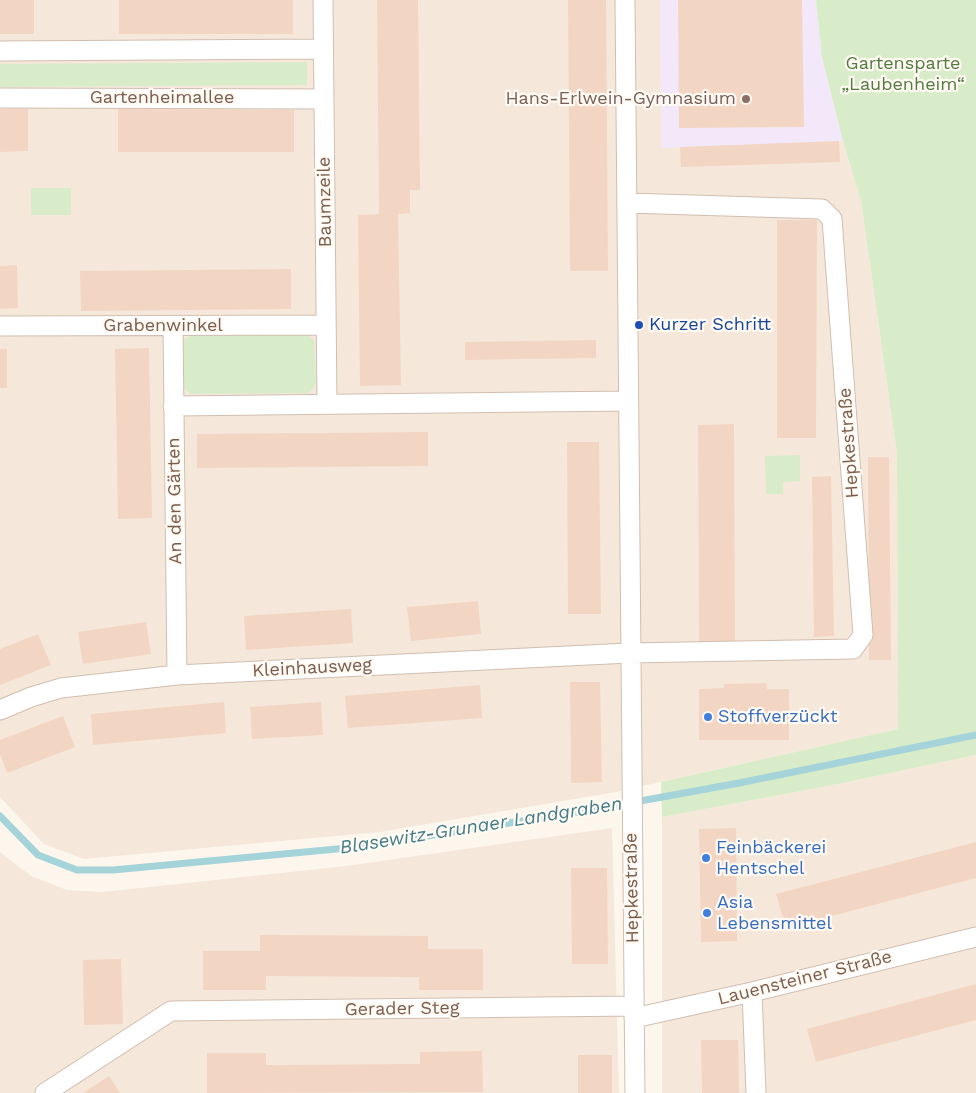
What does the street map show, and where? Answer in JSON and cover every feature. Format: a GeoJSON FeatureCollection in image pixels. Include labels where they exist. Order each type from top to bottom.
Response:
{"type":"FeatureCollection","features":[{"type":"Feature","properties":{"kind":"street","name":"Baumzeile"},"geometry":{"type":"LineString","coordinates":[[322,0],[328,404]]}},
{"type":"Feature","properties":{"kind":"street","name":"Hepkestraße"},"geometry":{"type":"LineString","coordinates":[[625,0],[630,780],[635,1093]]}},
{"type":"Feature","properties":{"kind":"street"},"geometry":{"type":"LineString","coordinates":[[0,51],[323,49]]}},
{"type":"Feature","properties":{"kind":"street","name":"Gartenheimallee"},"geometry":{"type":"LineString","coordinates":[[0,98],[324,99]]}},
{"type":"Feature","properties":{"kind":"street","name":"Hepkestraße"},"geometry":{"type":"LineString","coordinates":[[627,203],[822,209],[832,219],[863,635],[853,649],[629,653]]}},
{"type":"Feature","properties":{"kind":"street","name":"Grabenwinkel"},"geometry":{"type":"LineString","coordinates":[[0,326],[326,325]]}},
{"type":"Feature","properties":{"kind":"street","name":"An den Gärten"},"geometry":{"type":"LineString","coordinates":[[173,326],[177,675]]}},
{"type":"Feature","properties":{"kind":"street"},"geometry":{"type":"LineString","coordinates":[[173,406],[628,401]]}},
{"type":"Feature","properties":{"kind":"street","name":"Kleinhausweg"},"geometry":{"type":"LineString","coordinates":[[0,710],[30,697],[61,688],[177,675],[629,653]]}},
{"type":"Feature","properties":{"kind":"street","name":"Lauensteiner Straße"},"geometry":{"type":"LineString","coordinates":[[634,1012],[752,992],[976,937]]}},
{"type":"Feature","properties":{"kind":"street"},"geometry":{"type":"LineString","coordinates":[[752,992],[756,1093]]}},
{"type":"Feature","properties":{"kind":"street","name":"Gerader Steg"},"geometry":{"type":"LineString","coordinates":[[45,1093],[170,1011],[634,1012]]}},
{"type":"Feature","properties":{"kind":"shaded area"},"geometry":{"type":"Polygon","coordinates":[[[0,0],[816,0],[822,57],[843,141],[861,201],[897,454],[898,729],[616,792],[380,832],[84,859],[44,844],[0,797],[0,0]]]}},
{"type":"Feature","properties":{"kind":"shaded area","name":"Hans-Erlwein-Gymnasium"},"geometry":{"type":"Polygon","coordinates":[[[660,0],[816,0],[822,57],[843,141],[661,148],[660,0]]]}},
{"type":"Feature","properties":{"kind":"shaded area"},"geometry":{"type":"Polygon","coordinates":[[[976,755],[976,1093],[662,1093],[662,817],[828,786],[976,755]]]}},
{"type":"Feature","properties":{"kind":"shaded area"},"geometry":{"type":"Polygon","coordinates":[[[612,828],[619,1093],[0,1093],[0,852],[31,876],[67,890],[103,892],[346,866],[612,828]]]}},
{"type":"Feature","properties":{"kind":"green space","name":"Gartensparte „Laubenheim“"},"geometry":{"type":"Polygon","coordinates":[[[816,0],[976,0],[976,755],[828,786],[662,817],[661,782],[898,729],[897,454],[861,201],[843,141],[822,57],[816,0]]]}},
{"type":"Feature","properties":{"kind":"green space"},"geometry":{"type":"Polygon","coordinates":[[[307,62],[307,85],[0,87],[0,64],[307,62]]]}},
{"type":"Feature","properties":{"kind":"green space"},"geometry":{"type":"Polygon","coordinates":[[[31,188],[71,188],[71,215],[31,215],[31,188]]]}},
{"type":"Feature","properties":{"kind":"green space"},"geometry":{"type":"Polygon","coordinates":[[[307,335],[314,340],[316,384],[309,393],[190,394],[184,387],[183,340],[191,336],[307,335]]]}},
{"type":"Feature","properties":{"kind":"green space"},"geometry":{"type":"Polygon","coordinates":[[[800,455],[800,481],[783,482],[783,494],[766,494],[765,456],[800,455]]]}},
{"type":"Feature","properties":{"kind":"building"},"geometry":{"type":"Polygon","coordinates":[[[0,0],[34,0],[34,34],[0,34],[0,0]]]}},
{"type":"Feature","properties":{"kind":"building"},"geometry":{"type":"Polygon","coordinates":[[[119,0],[293,0],[293,34],[119,34],[119,0]]]}},
{"type":"Feature","properties":{"kind":"building"},"geometry":{"type":"Polygon","coordinates":[[[377,0],[418,0],[420,190],[410,190],[410,213],[398,214],[401,385],[360,386],[358,215],[379,214],[377,0]]]}},
{"type":"Feature","properties":{"kind":"building"},"geometry":{"type":"Polygon","coordinates":[[[568,0],[606,0],[608,271],[570,271],[568,0]]]}},
{"type":"Feature","properties":{"kind":"building","name":"Hans-Erlwein-Gymnasium"},"geometry":{"type":"Polygon","coordinates":[[[678,0],[802,0],[804,127],[679,128],[678,0]]]}},
{"type":"Feature","properties":{"kind":"building"},"geometry":{"type":"Polygon","coordinates":[[[0,109],[28,109],[28,151],[0,152],[0,109]]]}},
{"type":"Feature","properties":{"kind":"building"},"geometry":{"type":"Polygon","coordinates":[[[118,109],[294,110],[294,152],[118,152],[118,109]]]}},
{"type":"Feature","properties":{"kind":"building"},"geometry":{"type":"Polygon","coordinates":[[[839,141],[840,162],[681,167],[680,147],[839,141]]]}},
{"type":"Feature","properties":{"kind":"building"},"geometry":{"type":"Polygon","coordinates":[[[777,220],[817,220],[816,438],[777,438],[777,220]]]}},
{"type":"Feature","properties":{"kind":"building"},"geometry":{"type":"Polygon","coordinates":[[[17,265],[18,308],[0,309],[0,266],[17,265]]]}},
{"type":"Feature","properties":{"kind":"building"},"geometry":{"type":"Polygon","coordinates":[[[291,269],[291,309],[81,311],[80,271],[291,269]]]}},
{"type":"Feature","properties":{"kind":"building"},"geometry":{"type":"Polygon","coordinates":[[[596,340],[596,358],[465,360],[465,342],[596,340]]]}},
{"type":"Feature","properties":{"kind":"building"},"geometry":{"type":"Polygon","coordinates":[[[149,348],[152,518],[118,519],[115,349],[149,348]]]}},
{"type":"Feature","properties":{"kind":"building"},"geometry":{"type":"Polygon","coordinates":[[[0,349],[7,349],[7,388],[0,388],[0,349]]]}},
{"type":"Feature","properties":{"kind":"building"},"geometry":{"type":"Polygon","coordinates":[[[734,424],[735,642],[699,643],[698,425],[734,424]]]}},
{"type":"Feature","properties":{"kind":"building"},"geometry":{"type":"Polygon","coordinates":[[[428,432],[428,466],[197,468],[197,434],[428,432]]]}},
{"type":"Feature","properties":{"kind":"building"},"geometry":{"type":"Polygon","coordinates":[[[567,442],[599,442],[601,614],[568,614],[567,442]]]}},
{"type":"Feature","properties":{"kind":"building"},"geometry":{"type":"Polygon","coordinates":[[[868,457],[889,457],[891,660],[869,660],[868,457]]]}},
{"type":"Feature","properties":{"kind":"building"},"geometry":{"type":"Polygon","coordinates":[[[831,476],[834,636],[814,637],[812,477],[831,476]]]}},
{"type":"Feature","properties":{"kind":"building"},"geometry":{"type":"Polygon","coordinates":[[[478,601],[481,634],[411,641],[407,607],[478,601]]]}},
{"type":"Feature","properties":{"kind":"building"},"geometry":{"type":"Polygon","coordinates":[[[351,609],[353,643],[246,650],[244,616],[351,609]]]}},
{"type":"Feature","properties":{"kind":"building"},"geometry":{"type":"Polygon","coordinates":[[[146,622],[151,654],[83,664],[78,632],[146,622]]]}},
{"type":"Feature","properties":{"kind":"building"},"geometry":{"type":"Polygon","coordinates":[[[38,634],[51,665],[0,685],[0,649],[38,634]]]}},
{"type":"Feature","properties":{"kind":"building"},"geometry":{"type":"Polygon","coordinates":[[[570,682],[600,682],[602,782],[571,783],[570,682]]]}},
{"type":"Feature","properties":{"kind":"building"},"geometry":{"type":"Polygon","coordinates":[[[766,683],[767,689],[789,689],[789,740],[699,740],[699,689],[724,688],[724,684],[766,683]]]}},
{"type":"Feature","properties":{"kind":"building"},"geometry":{"type":"Polygon","coordinates":[[[480,685],[482,718],[348,728],[345,696],[480,685]]]}},
{"type":"Feature","properties":{"kind":"building"},"geometry":{"type":"Polygon","coordinates":[[[224,702],[226,733],[93,745],[91,714],[224,702]]]}},
{"type":"Feature","properties":{"kind":"building"},"geometry":{"type":"Polygon","coordinates":[[[321,702],[323,735],[252,739],[250,707],[321,702]]]}},
{"type":"Feature","properties":{"kind":"building"},"geometry":{"type":"Polygon","coordinates":[[[63,716],[75,747],[7,773],[0,754],[0,740],[63,716]]]}},
{"type":"Feature","properties":{"kind":"building"},"geometry":{"type":"Polygon","coordinates":[[[736,828],[737,941],[701,942],[699,829],[736,828]]]}},
{"type":"Feature","properties":{"kind":"building"},"geometry":{"type":"Polygon","coordinates":[[[976,842],[976,878],[786,928],[776,894],[976,842]]]}},
{"type":"Feature","properties":{"kind":"building"},"geometry":{"type":"Polygon","coordinates":[[[571,868],[607,868],[608,964],[572,964],[571,868]]]}},
{"type":"Feature","properties":{"kind":"building"},"geometry":{"type":"Polygon","coordinates":[[[260,935],[428,936],[428,949],[483,949],[483,990],[419,990],[419,977],[266,976],[266,990],[203,990],[203,951],[260,951],[260,935]]]}},
{"type":"Feature","properties":{"kind":"building"},"geometry":{"type":"Polygon","coordinates":[[[121,959],[123,1024],[84,1025],[83,960],[121,959]]]}},
{"type":"Feature","properties":{"kind":"building"},"geometry":{"type":"Polygon","coordinates":[[[976,984],[976,1020],[816,1062],[807,1029],[976,984]]]}},
{"type":"Feature","properties":{"kind":"building"},"geometry":{"type":"Polygon","coordinates":[[[701,1040],[738,1040],[739,1093],[702,1093],[701,1040]]]}},
{"type":"Feature","properties":{"kind":"building"},"geometry":{"type":"Polygon","coordinates":[[[482,1051],[483,1092],[207,1093],[207,1053],[266,1053],[266,1065],[420,1064],[420,1052],[482,1051]]]}},
{"type":"Feature","properties":{"kind":"building"},"geometry":{"type":"Polygon","coordinates":[[[578,1055],[612,1055],[612,1093],[578,1093],[578,1055]]]}},
{"type":"Feature","properties":{"kind":"building"},"geometry":{"type":"Polygon","coordinates":[[[109,1076],[120,1093],[83,1093],[109,1076]]]}},
{"type":"Feature","properties":{"kind":"waterway","name":"Blasewitz‐Grunaer Landgraben"},"geometry":{"type":"LineString","coordinates":[[0,816],[38,855],[77,870],[113,870],[358,847],[591,810],[739,783],[976,735]]}},
{"type":"Feature","properties":{"kind":"place","name":"Hans-Erlwein-Gymnasium"},"geometry":{"type":"Point","coordinates":[746,99]}},
{"type":"Feature","properties":{"kind":"place","name":"Kurzer Schritt"},"geometry":{"type":"Point","coordinates":[639,325]}},
{"type":"Feature","properties":{"kind":"place","name":"Stoffverzückt"},"geometry":{"type":"Point","coordinates":[708,717]}},
{"type":"Feature","properties":{"kind":"place","name":"Feinbäckerei Hentschel"},"geometry":{"type":"Point","coordinates":[706,858]}},
{"type":"Feature","properties":{"kind":"place","name":"Asia Lebensmittel"},"geometry":{"type":"Point","coordinates":[707,913]}}]}
